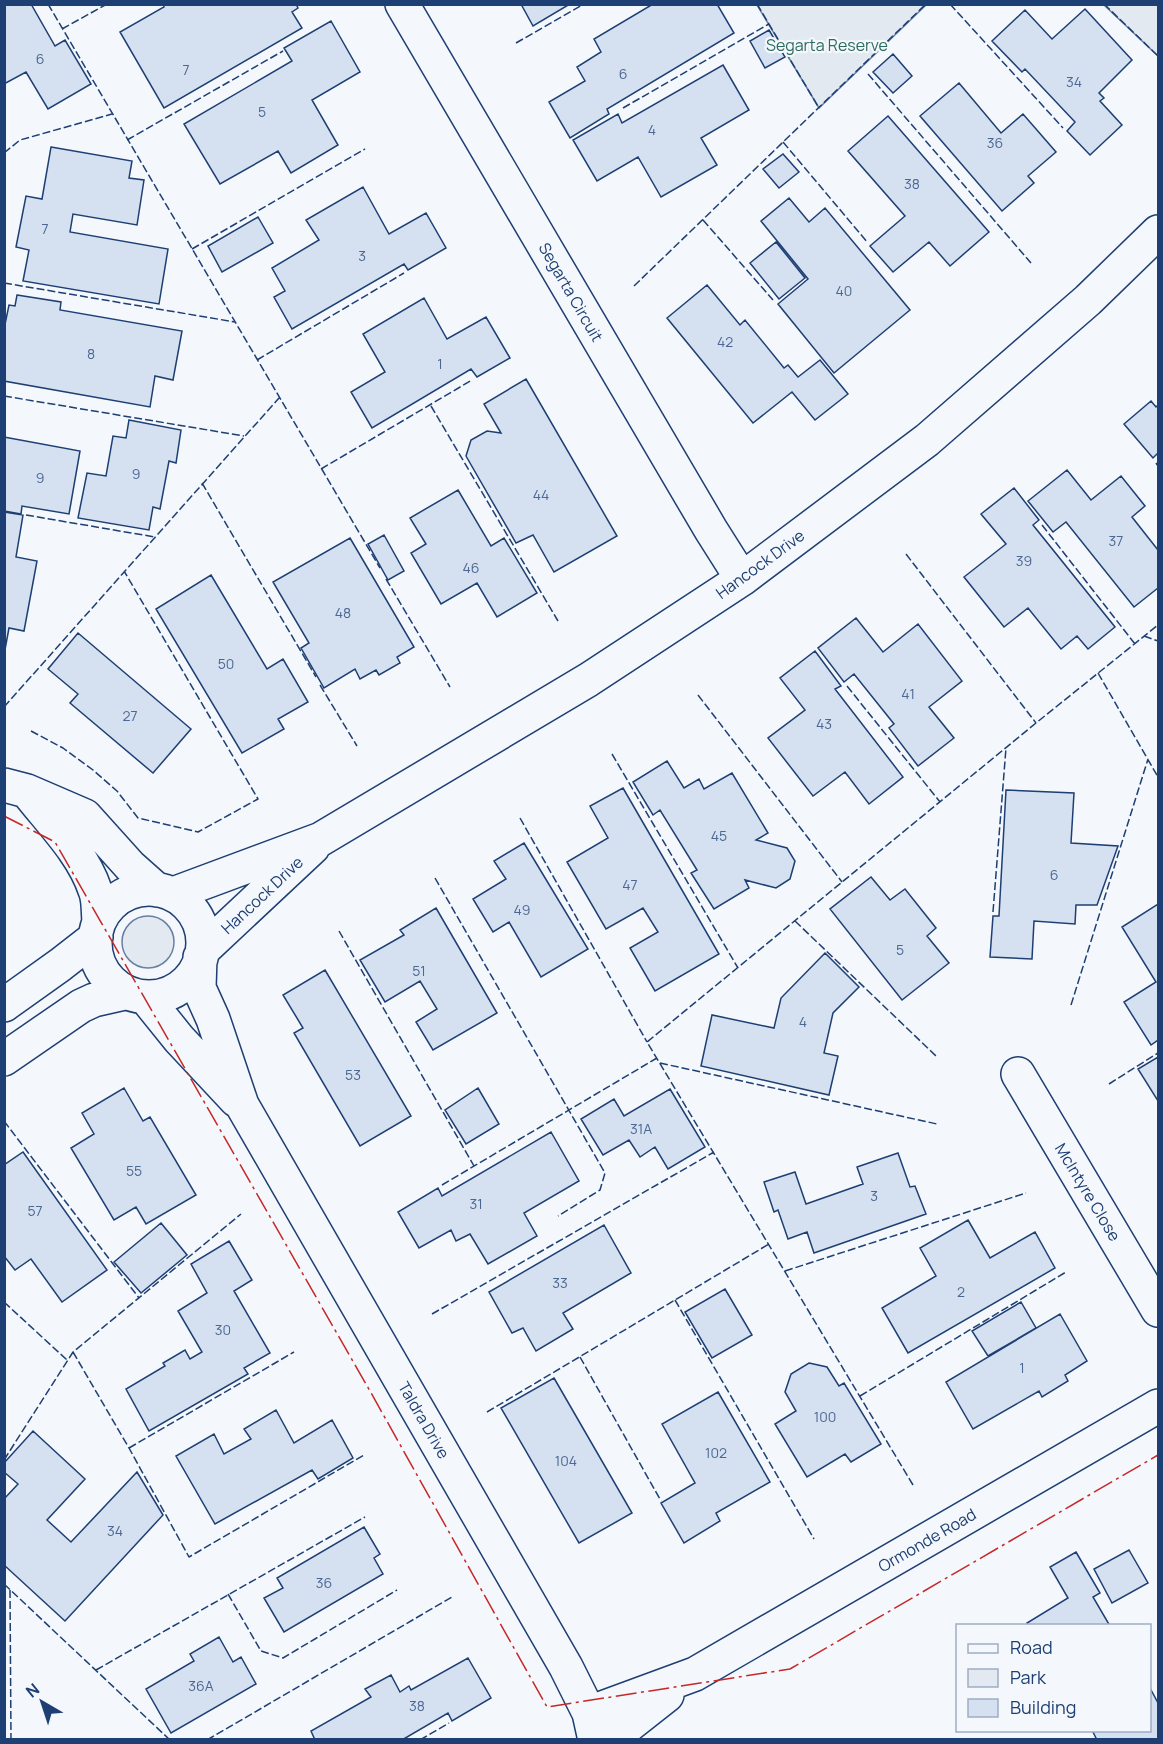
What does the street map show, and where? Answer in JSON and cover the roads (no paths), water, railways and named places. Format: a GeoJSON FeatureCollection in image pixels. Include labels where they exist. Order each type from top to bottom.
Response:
{"type":"FeatureCollection","features":[{"type":"Feature","properties":{"kind":"street","name":"Segarta Circuit"},"geometry":{"type":"LineString","coordinates":[[402,4],[705,520],[742,579]]}},
{"type":"Feature","properties":{"kind":"street","name":"Hancock Drive"},"geometry":{"type":"LineString","coordinates":[[165,892],[215,877],[321,839],[588,680],[742,579],[927,440],[1088,300],[1158,232]]}},
{"type":"Feature","properties":{"kind":"street"},"geometry":{"type":"LineString","coordinates":[[4,1059],[81,1006],[94,1000],[136,995],[164,995],[180,987],[193,974],[202,954],[202,934],[197,919],[188,906],[130,866],[85,816],[16,788]]}},
{"type":"Feature","properties":{"kind":"street"},"geometry":{"type":"LineString","coordinates":[[16,788],[77,854],[96,891],[96,956],[101,970],[110,982],[136,995]]}},
{"type":"Feature","properties":{"kind":"street","name":"Hancock Drive"},"geometry":{"type":"LineString","coordinates":[[202,954],[321,839]]}},
{"type":"Feature","properties":{"kind":"street"},"geometry":{"type":"LineString","coordinates":[[4,1005],[60,965],[97,929],[108,907],[122,896],[139,890],[165,892]]}},
{"type":"Feature","properties":{"kind":"street","name":"Taldra Drive"},"geometry":{"type":"LineString","coordinates":[[202,954],[200,988],[242,1105],[566,1667],[592,1726]]}},
{"type":"Feature","properties":{"kind":"street","name":"Taldra Drive"},"geometry":{"type":"LineString","coordinates":[[136,995],[242,1105]]}},
{"type":"Feature","properties":{"kind":"street","name":"McIntyre Close"},"geometry":{"type":"LineString","coordinates":[[1018,1074],[1158,1310]]}},
{"type":"Feature","properties":{"kind":"street","name":"Ormonde Road"},"geometry":{"type":"LineString","coordinates":[[592,1726],[695,1674],[1158,1406]]}},
{"type":"Feature","properties":{"kind":"street","name":"Ormonde Road"},"geometry":{"type":"LineString","coordinates":[[610,1740],[695,1674]]}},
{"type":"Feature","properties":{"kind":"park label","name":"Segarta Reserve"},"geometry":{"type":"Point","coordinates":[827,45]}}]}
